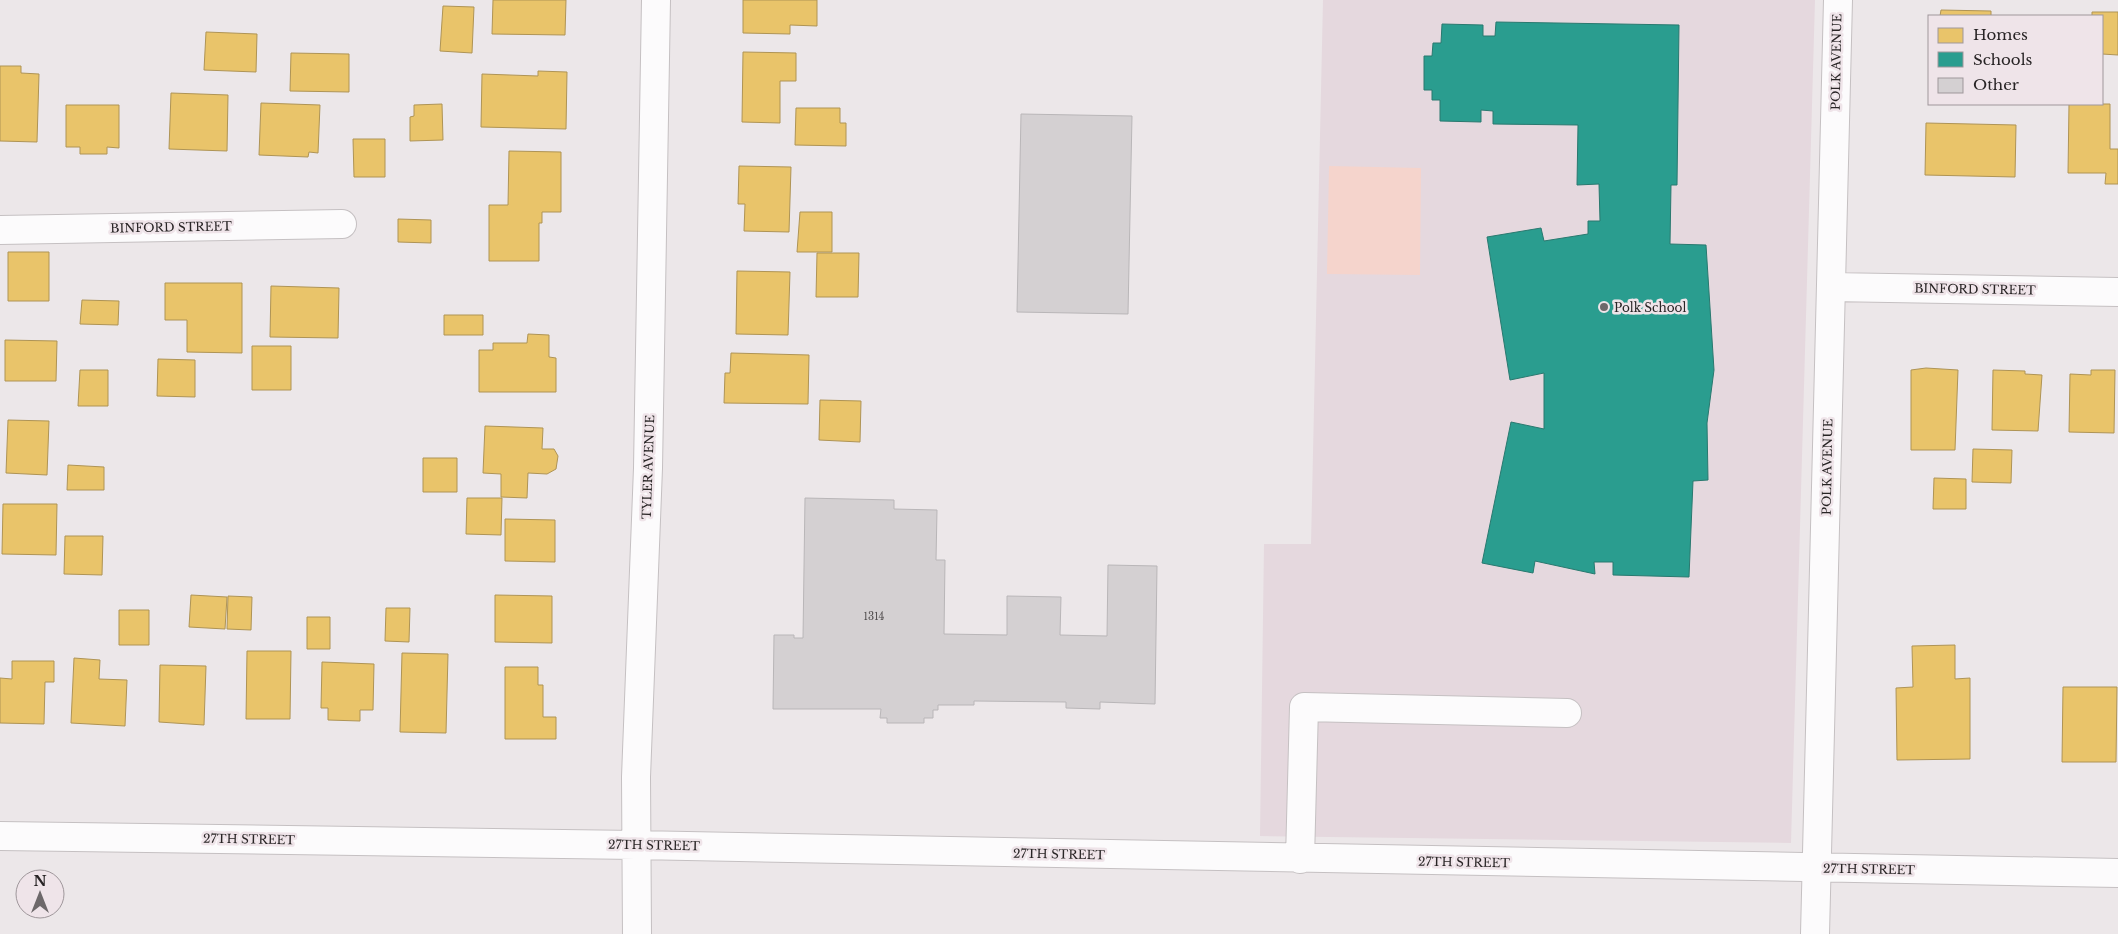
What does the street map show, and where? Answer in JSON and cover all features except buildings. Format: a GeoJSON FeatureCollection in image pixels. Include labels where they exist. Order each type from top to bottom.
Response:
{"type":"FeatureCollection","features":[{"type":"Feature","properties":{"kind":"street","name":"TYLER AVENUE"},"geometry":{"type":"LineString","coordinates":[[637,934],[636,777],[648,468],[656,0]]}},
{"type":"Feature","properties":{"kind":"street","name":"POLK AVENUE"},"geometry":{"type":"LineString","coordinates":[[1815,934],[1838,0]]}},
{"type":"Feature","properties":{"kind":"street","name":"BINFORD STREET"},"geometry":{"type":"LineString","coordinates":[[0,230],[342,224]]}},
{"type":"Feature","properties":{"kind":"street","name":"BINFORD STREET"},"geometry":{"type":"LineString","coordinates":[[1831,286],[2118,292]]}},
{"type":"Feature","properties":{"kind":"street"},"geometry":{"type":"LineString","coordinates":[[1300,859],[1304,708],[1567,713]]}},
{"type":"Feature","properties":{"kind":"street","name":"27TH STREET"},"geometry":{"type":"LineString","coordinates":[[0,836],[636,845],[2118,873]]}},
{"type":"Feature","properties":{"kind":"shaded area"},"geometry":{"type":"Polygon","coordinates":[[[1323,0],[1815,0],[1791,843],[1260,836],[1264,544],[1311,544],[1323,0]]]}},
{"type":"Feature","properties":{"kind":"shaded area"},"geometry":{"type":"Polygon","coordinates":[[[1329,166],[1421,168],[1420,275],[1327,274],[1329,166]]]}},
{"type":"Feature","properties":{"kind":"place","name":"Polk School"},"geometry":{"type":"Point","coordinates":[1604,307]}}]}
